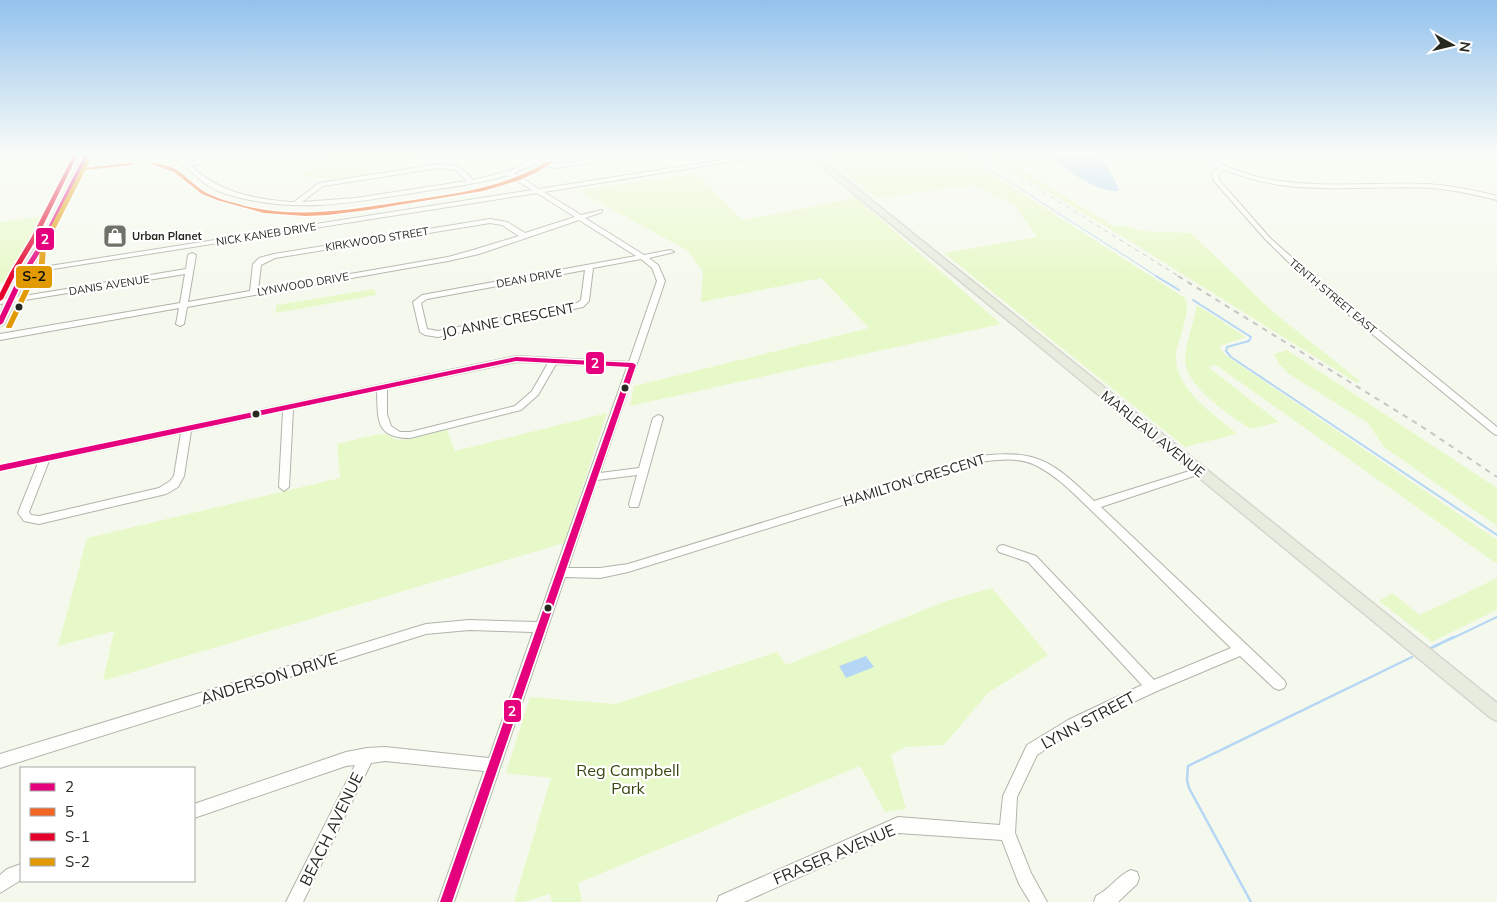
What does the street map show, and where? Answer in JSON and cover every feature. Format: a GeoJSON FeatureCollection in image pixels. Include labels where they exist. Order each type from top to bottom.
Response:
{"type":"FeatureCollection","features":[{"type":"Feature","properties":{"kind":"main road"},"geometry":{"type":"LineString","coordinates":[[0,324],[5,302],[43,243],[64,196]]}},
{"type":"Feature","properties":{"kind":"main road","name":"MARLEAU AVENUE"},"geometry":{"type":"LineString","coordinates":[[861,196],[1497,713]]}},
{"type":"Feature","properties":{"kind":"street"},"geometry":{"type":"LineString","coordinates":[[244,196],[262,201],[297,204],[345,201],[378,196]]}},
{"type":"Feature","properties":{"kind":"street"},"geometry":{"type":"LineString","coordinates":[[297,204],[306,196]]}},
{"type":"Feature","properties":{"kind":"street","name":"NICK KANEB DRIVE"},"geometry":{"type":"LineString","coordinates":[[25,271],[503,196]]}},
{"type":"Feature","properties":{"kind":"street"},"geometry":{"type":"LineString","coordinates":[[446,902],[662,281],[655,267],[643,257],[543,196]]}},
{"type":"Feature","properties":{"kind":"street","name":"TENTH STREET EAST"},"geometry":{"type":"LineString","coordinates":[[1230,196],[1268,239],[1313,281],[1497,432]]}},
{"type":"Feature","properties":{"kind":"street","name":"LYNWOOD DRIVE"},"geometry":{"type":"LineString","coordinates":[[0,337],[448,259],[476,252],[600,211]]}},
{"type":"Feature","properties":{"kind":"street","name":"KIRKWOOD STREET"},"geometry":{"type":"LineString","coordinates":[[254,293],[257,264],[274,256],[499,220],[524,236]]}},
{"type":"Feature","properties":{"kind":"street","name":"DEAN DRIVE"},"geometry":{"type":"LineString","coordinates":[[417,303],[425,297],[670,252]]}},
{"type":"Feature","properties":{"kind":"street"},"geometry":{"type":"LineString","coordinates":[[180,324],[192,254]]}},
{"type":"Feature","properties":{"kind":"street","name":"JO ANNE CRESCENT"},"geometry":{"type":"LineString","coordinates":[[417,303],[423,330],[432,334],[579,306],[586,301],[589,267]]}},
{"type":"Feature","properties":{"kind":"street","name":"DANIS AVENUE"},"geometry":{"type":"LineString","coordinates":[[5,302],[189,271]]}},
{"type":"Feature","properties":{"kind":"street"},"geometry":{"type":"LineString","coordinates":[[0,468],[516,359],[633,365]]}},
{"type":"Feature","properties":{"kind":"street"},"geometry":{"type":"LineString","coordinates":[[382,387],[384,426],[389,433],[399,436],[410,435],[518,408],[536,394],[554,360]]}},
{"type":"Feature","properties":{"kind":"street"},"geometry":{"type":"LineString","coordinates":[[284,487],[288,408]]}},
{"type":"Feature","properties":{"kind":"street"},"geometry":{"type":"LineString","coordinates":[[634,504],[658,418]]}},
{"type":"Feature","properties":{"kind":"street"},"geometry":{"type":"LineString","coordinates":[[44,460],[23,513],[28,518],[39,520],[162,491],[174,484],[179,476],[186,429]]}},
{"type":"Feature","properties":{"kind":"street","name":"HAMILTON CRESCENT"},"geometry":{"type":"LineString","coordinates":[[562,572],[600,573],[628,568],[987,458],[1018,456],[1036,461],[1055,472],[1240,650],[1279,684]]}},
{"type":"Feature","properties":{"kind":"street"},"geometry":{"type":"LineString","coordinates":[[594,477],[643,471]]}},
{"type":"Feature","properties":{"kind":"street"},"geometry":{"type":"LineString","coordinates":[[1092,506],[1199,471]]}},
{"type":"Feature","properties":{"kind":"street"},"geometry":{"type":"LineString","coordinates":[[1003,549],[1032,559],[1152,687]]}},
{"type":"Feature","properties":{"kind":"street","name":"ANDERSON DRIVE"},"geometry":{"type":"LineString","coordinates":[[0,761],[426,629],[452,624],[475,623],[542,628]]}},
{"type":"Feature","properties":{"kind":"street","name":"LYNN STREET"},"geometry":{"type":"LineString","coordinates":[[1039,902],[1025,878],[1007,833],[1010,796],[1032,750],[1073,724],[1152,687],[1240,650]]}},
{"type":"Feature","properties":{"kind":"street"},"geometry":{"type":"LineString","coordinates":[[195,811],[346,759],[385,754],[494,765]]}},
{"type":"Feature","properties":{"kind":"street","name":"BEACH AVENUE"},"geometry":{"type":"LineString","coordinates":[[294,902],[367,756]]}},
{"type":"Feature","properties":{"kind":"street","name":"FRASER AVENUE"},"geometry":{"type":"LineString","coordinates":[[724,902],[898,825],[1007,833]]}},
{"type":"Feature","properties":{"kind":"street"},"geometry":{"type":"LineString","coordinates":[[0,885],[12,875],[20,872]]}},
{"type":"Feature","properties":{"kind":"street"},"geometry":{"type":"LineString","coordinates":[[1102,902],[1112,897],[1131,878]]}},
{"type":"Feature","properties":{"kind":"green space"},"geometry":{"type":"Polygon","coordinates":[[[587,196],[719,196],[742,220],[856,198],[1001,324],[630,406],[634,386],[869,328],[821,278],[701,302],[703,271],[687,250],[587,196]]]}},
{"type":"Feature","properties":{"kind":"green space"},"geometry":{"type":"Polygon","coordinates":[[[875,196],[891,196],[877,198],[875,196]]]}},
{"type":"Feature","properties":{"kind":"green space"},"geometry":{"type":"Polygon","coordinates":[[[996,196],[1026,196],[1185,298],[1187,306],[1186,315],[1176,355],[1178,370],[1190,392],[1237,434],[1185,447],[944,253],[1037,237],[1015,205],[996,196]]]}},
{"type":"Feature","properties":{"kind":"green space"},"geometry":{"type":"Polygon","coordinates":[[[1056,196],[1065,196],[1115,227],[1121,225],[1142,231],[1191,233],[1273,312],[1360,381],[1357,383],[1056,196]]]}},
{"type":"Feature","properties":{"kind":"green space"},"geometry":{"type":"Polygon","coordinates":[[[44,216],[7,282],[0,283],[0,222],[44,216]]]}},
{"type":"Feature","properties":{"kind":"green space"},"geometry":{"type":"Polygon","coordinates":[[[374,289],[376,295],[276,313],[276,305],[374,289]]]}},
{"type":"Feature","properties":{"kind":"green space"},"geometry":{"type":"Polygon","coordinates":[[[1197,305],[1246,337],[1219,346],[1224,354],[1497,540],[1497,564],[1216,365],[1208,367],[1279,422],[1250,429],[1220,408],[1192,380],[1187,369],[1185,359],[1187,346],[1197,305]]]}},
{"type":"Feature","properties":{"kind":"green space"},"geometry":{"type":"Polygon","coordinates":[[[1287,350],[1497,488],[1497,526],[1384,447],[1368,423],[1289,374],[1279,364],[1274,354],[1287,350]]]}},
{"type":"Feature","properties":{"kind":"green space"},"geometry":{"type":"Polygon","coordinates":[[[607,413],[564,543],[103,681],[114,631],[58,646],[87,538],[340,478],[337,444],[374,435],[384,434],[398,440],[447,430],[455,451],[607,413]]]}},
{"type":"Feature","properties":{"kind":"green space"},"geometry":{"type":"Polygon","coordinates":[[[1497,578],[1497,610],[1432,642],[1379,601],[1392,593],[1420,615],[1497,578]]]}},
{"type":"Feature","properties":{"kind":"green space","name":"Reg Campbell Park"},"geometry":{"type":"Polygon","coordinates":[[[992,588],[1048,655],[988,693],[944,745],[905,747],[891,755],[906,809],[885,812],[860,766],[578,883],[582,902],[552,902],[550,894],[523,902],[514,902],[551,778],[506,773],[530,697],[615,704],[777,652],[786,665],[946,601],[992,588]]]}},
{"type":"Feature","properties":{"kind":"water"},"geometry":{"type":"Polygon","coordinates":[[[866,656],[874,667],[846,678],[839,666],[866,656]]]}},
{"type":"Feature","properties":{"kind":"waterway"},"geometry":{"type":"LineString","coordinates":[[1032,196],[1158,277]]}},
{"type":"Feature","properties":{"kind":"waterway"},"geometry":{"type":"LineString","coordinates":[[1156,276],[1179,290]]}},
{"type":"Feature","properties":{"kind":"waterway"},"geometry":{"type":"LineString","coordinates":[[1193,300],[1251,337],[1249,341],[1227,347],[1226,351],[1231,357],[1497,535]]}},
{"type":"Feature","properties":{"kind":"waterway"},"geometry":{"type":"LineString","coordinates":[[1451,639],[1497,617]]}},
{"type":"Feature","properties":{"kind":"waterway"},"geometry":{"type":"LineString","coordinates":[[1431,648],[1454,637]]}},
{"type":"Feature","properties":{"kind":"waterway"},"geometry":{"type":"LineString","coordinates":[[1251,902],[1189,788],[1187,780],[1188,766],[1412,657]]}},
{"type":"Feature","properties":{"kind":"railway"},"geometry":{"type":"LineString","coordinates":[[1050,196],[1180,277]]}},
{"type":"Feature","properties":{"kind":"railway"},"geometry":{"type":"LineString","coordinates":[[1178,276],[1421,426],[1497,477]]}},
{"type":"Feature","properties":{"kind":"transit line","name":"S-1"},"geometry":{"type":"LineString","coordinates":[[0,299],[55,196]]}},
{"type":"Feature","properties":{"kind":"transit line","name":"2"},"geometry":{"type":"LineString","coordinates":[[0,323],[21,278],[43,243],[66,196]]}},
{"type":"Feature","properties":{"kind":"transit line","name":"S-2"},"geometry":{"type":"LineString","coordinates":[[9,327],[42,263],[43,247],[70,196]]}},
{"type":"Feature","properties":{"kind":"transit line","name":"5"},"geometry":{"type":"LineString","coordinates":[[212,196],[244,207],[285,214],[327,213],[446,196]]}},
{"type":"Feature","properties":{"kind":"transit line","name":"2"},"geometry":{"type":"LineString","coordinates":[[0,468],[516,359],[633,365],[446,902]]}},
{"type":"Feature","properties":{"kind":"place","name":"Urban Planet"},"geometry":{"type":"Point","coordinates":[115,236]}}]}
